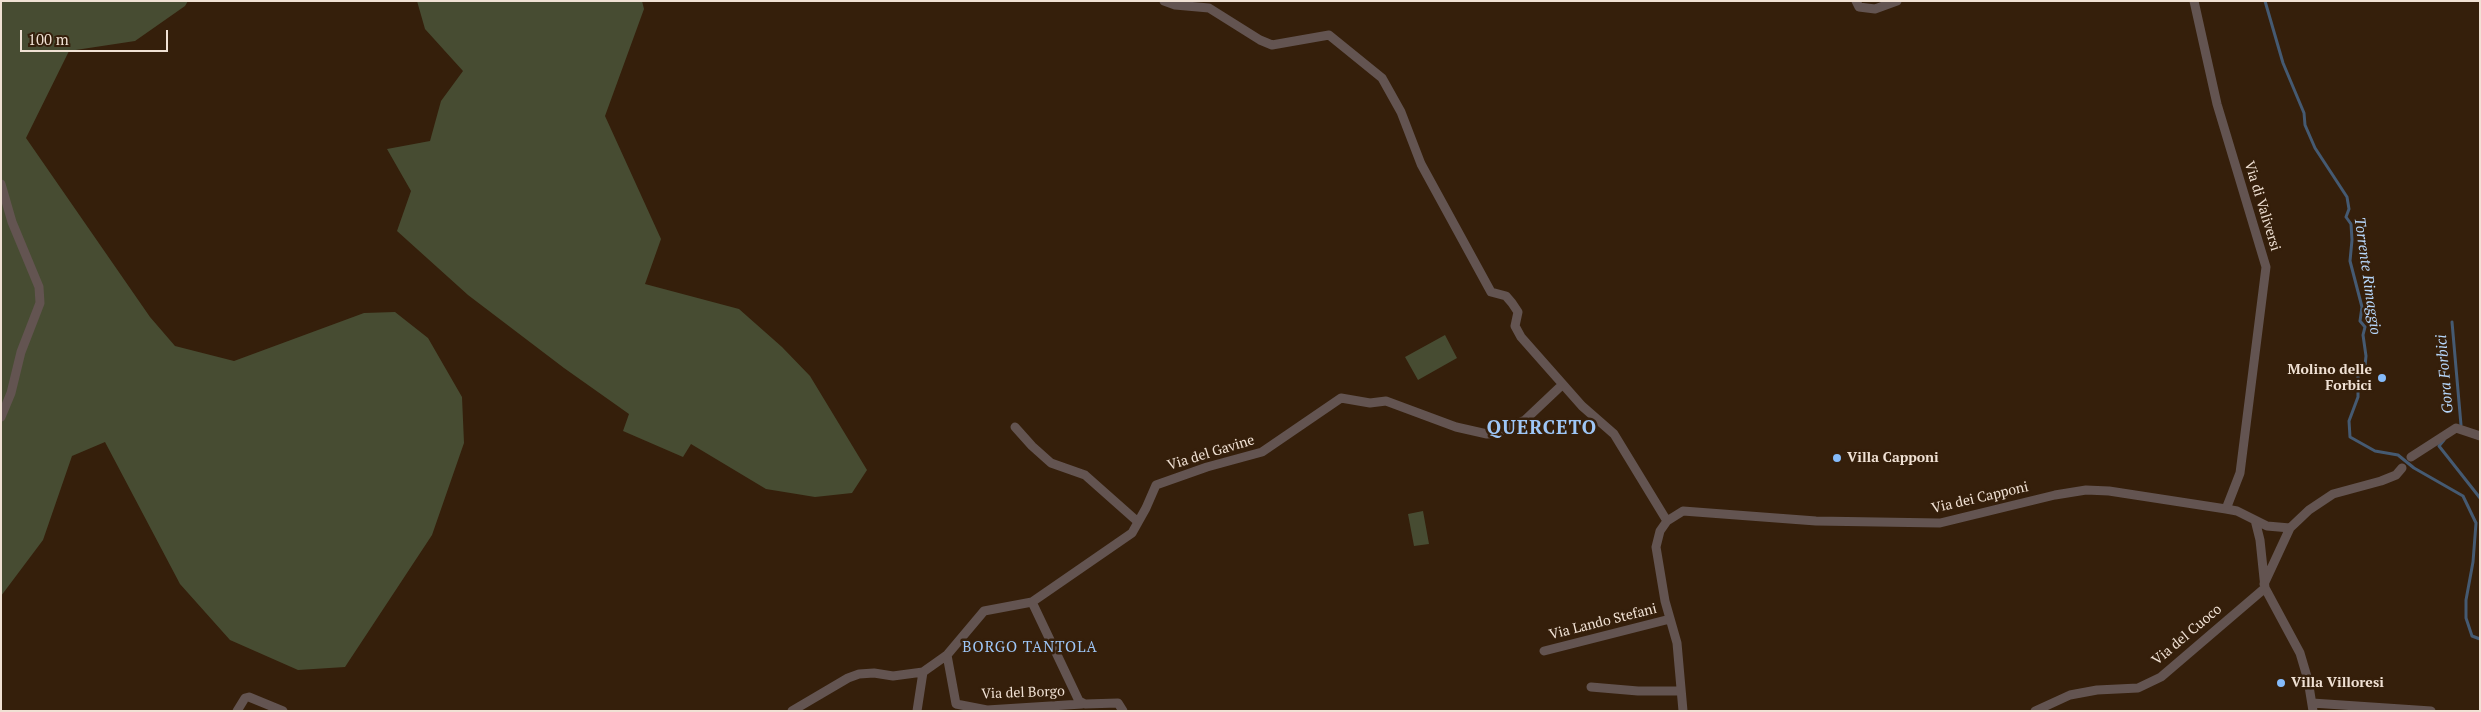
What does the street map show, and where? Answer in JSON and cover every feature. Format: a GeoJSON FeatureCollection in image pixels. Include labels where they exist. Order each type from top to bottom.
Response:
{"type":"FeatureCollection","features":[{"type":"Feature","properties":{"kind":"street"},"geometry":{"type":"LineString","coordinates":[[1164,1],[1175,5],[1209,8],[1260,40],[1272,45],[1329,35],[1382,78],[1401,112],[1421,164],[1472,262],[1491,292],[1506,296],[1518,312],[1515,326],[1520,337],[1562,386],[1614,434],[1667,521],[1660,531],[1656,547],[1670,619],[1677,643],[1682,711]]}},
{"type":"Feature","properties":{"kind":"street"},"geometry":{"type":"LineString","coordinates":[[1856,1],[1859,7],[1875,9],[1896,1]]}},
{"type":"Feature","properties":{"kind":"street","name":"Via di Valiversi"},"geometry":{"type":"LineString","coordinates":[[2194,1],[2217,104],[2266,267],[2240,473],[2226,509]]}},
{"type":"Feature","properties":{"kind":"street"},"geometry":{"type":"LineString","coordinates":[[1,184],[12,222],[39,287],[40,303],[21,352],[10,393],[1,417]]}},
{"type":"Feature","properties":{"kind":"street","name":"Via del Gavine"},"geometry":{"type":"LineString","coordinates":[[1032,602],[1132,533],[1156,485],[1207,467],[1262,452],[1341,398],[1370,403],[1386,401],[1456,427],[1488,434],[1497,433],[1525,420],[1562,386]]}},
{"type":"Feature","properties":{"kind":"street"},"geometry":{"type":"LineString","coordinates":[[1015,426],[1032,446],[1052,463],[1085,475],[1138,522]]}},
{"type":"Feature","properties":{"kind":"street"},"geometry":{"type":"LineString","coordinates":[[2411,457],[2456,428],[2480,436]]}},
{"type":"Feature","properties":{"kind":"street"},"geometry":{"type":"LineString","coordinates":[[2264,586],[2290,528],[2308,510],[2333,494],[2382,481],[2396,475],[2402,468]]}},
{"type":"Feature","properties":{"kind":"street","name":"Via dei Capponi"},"geometry":{"type":"LineString","coordinates":[[1667,521],[1683,511],[1816,521],[1940,523],[2019,503],[2086,490],[2128,493],[2237,511],[2267,526],[2290,528]]}},
{"type":"Feature","properties":{"kind":"street"},"geometry":{"type":"LineString","coordinates":[[2255,520],[2260,540],[2264,586],[2300,653],[2313,707],[2431,711]]}},
{"type":"Feature","properties":{"kind":"street","name":"Via del Cuoco"},"geometry":{"type":"LineString","coordinates":[[2034,711],[2070,695],[2097,690],[2138,688],[2161,677],[2264,586]]}},
{"type":"Feature","properties":{"kind":"street"},"geometry":{"type":"LineString","coordinates":[[792,711],[848,678],[859,674],[874,673],[893,676],[923,672],[947,655],[984,611],[1032,602],[1082,704]]}},
{"type":"Feature","properties":{"kind":"street","name":"Via Lando Stefani"},"geometry":{"type":"LineString","coordinates":[[1544,651],[1670,619]]}},
{"type":"Feature","properties":{"kind":"street","name":"Via del Borgo"},"geometry":{"type":"LineString","coordinates":[[947,655],[956,704],[974,710],[1118,703],[1123,711]]}},
{"type":"Feature","properties":{"kind":"street"},"geometry":{"type":"LineString","coordinates":[[918,711],[923,672]]}},
{"type":"Feature","properties":{"kind":"street"},"geometry":{"type":"LineString","coordinates":[[1591,687],[1638,692],[1681,691]]}},
{"type":"Feature","properties":{"kind":"street"},"geometry":{"type":"LineString","coordinates":[[237,711],[245,698],[249,697],[283,711]]}},
{"type":"Feature","properties":{"kind":"green space"},"geometry":{"type":"Polygon","coordinates":[[[1,1],[188,1],[185,6],[135,41],[69,51],[26,138],[150,317],[175,346],[234,361],[364,313],[395,312],[428,338],[462,397],[464,443],[432,535],[345,667],[298,670],[230,640],[180,584],[105,442],[72,456],[43,540],[1,596],[1,1]]]}},
{"type":"Feature","properties":{"kind":"green space"},"geometry":{"type":"Polygon","coordinates":[[[417,1],[642,1],[644,9],[605,116],[661,239],[645,284],[739,309],[782,347],[810,376],[867,470],[852,493],[815,497],[766,489],[691,444],[683,457],[623,431],[629,414],[564,368],[468,295],[397,231],[411,191],[387,149],[430,141],[441,101],[463,71],[425,29],[417,1]]]}},
{"type":"Feature","properties":{"kind":"green space"},"geometry":{"type":"Polygon","coordinates":[[[1445,335],[1457,358],[1418,380],[1405,357],[1445,335]]]}},
{"type":"Feature","properties":{"kind":"green space"},"geometry":{"type":"Polygon","coordinates":[[[1423,511],[1429,544],[1414,546],[1408,514],[1423,511]]]}},
{"type":"Feature","properties":{"kind":"waterway","name":"Torrente Rimaggio"},"geometry":{"type":"LineString","coordinates":[[2265,1],[2283,63],[2304,113],[2305,125],[2315,148],[2347,197],[2349,209],[2346,217],[2351,224],[2352,240],[2350,261],[2362,307],[2360,321],[2365,327],[2363,335],[2366,356],[2365,366],[2358,376],[2358,397],[2349,421],[2350,437],[2375,451],[2398,455],[2414,468],[2463,496],[2476,523],[2473,562],[2466,600],[2466,618],[2472,636],[2480,639]]}},
{"type":"Feature","properties":{"kind":"waterway","name":"Gora Forbici"},"geometry":{"type":"LineString","coordinates":[[2452,322],[2461,425]]}},
{"type":"Feature","properties":{"kind":"waterway","name":"Gora Forbici"},"geometry":{"type":"LineString","coordinates":[[2444,440],[2439,446],[2480,498]]}},
{"type":"Feature","properties":{"kind":"place","name":"Molino delle Forbici"},"geometry":{"type":"Point","coordinates":[2382,378]}},
{"type":"Feature","properties":{"kind":"place","name":"Villa Capponi"},"geometry":{"type":"Point","coordinates":[1837,458]}},
{"type":"Feature","properties":{"kind":"place","name":"Villa Villoresi"},"geometry":{"type":"Point","coordinates":[2281,683]}},
{"type":"Feature","properties":{"kind":"district","name":"QUERCETO"},"geometry":{"type":"Point","coordinates":[1542,429]}},
{"type":"Feature","properties":{"kind":"district","name":"BORGO TANTOLA"},"geometry":{"type":"Point","coordinates":[1030,648]}}]}
